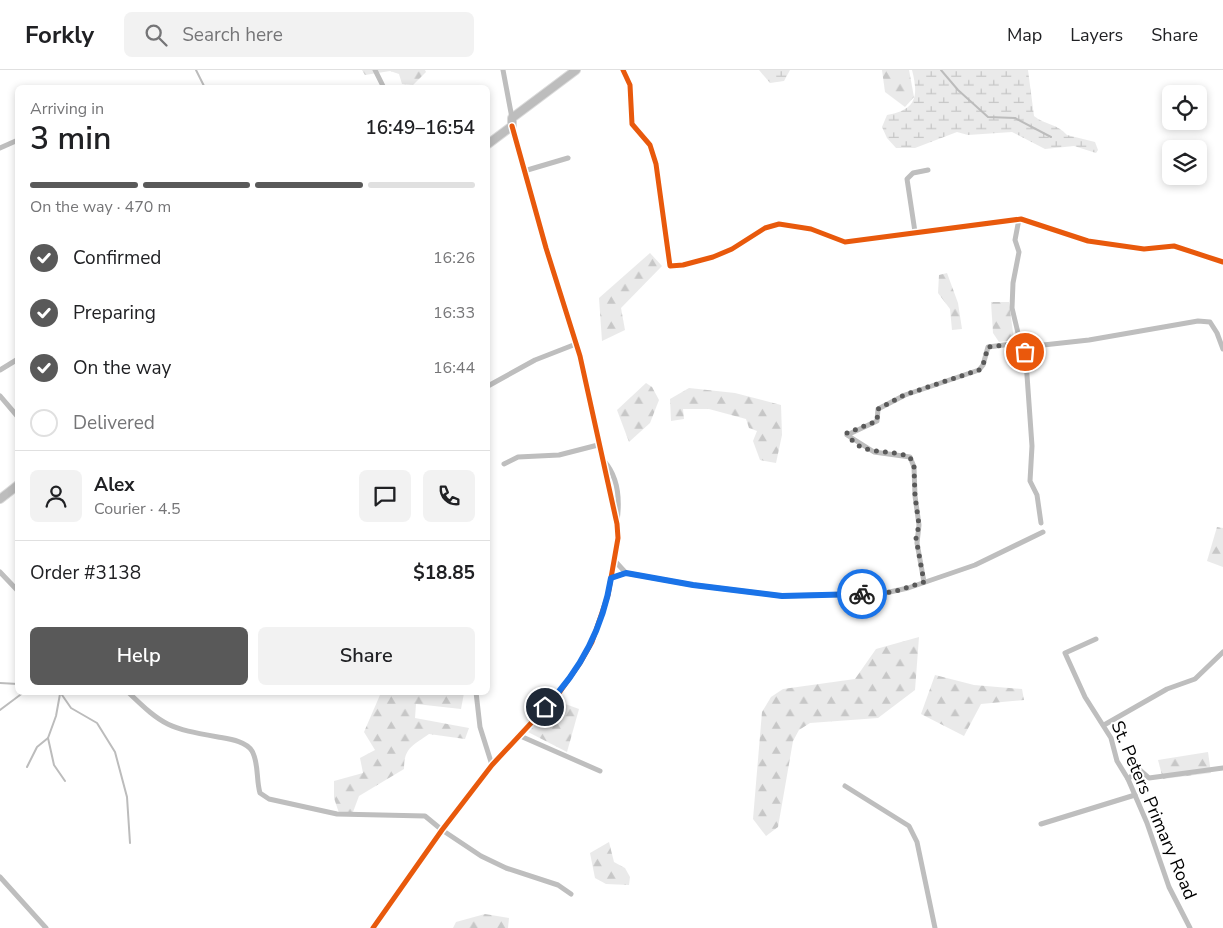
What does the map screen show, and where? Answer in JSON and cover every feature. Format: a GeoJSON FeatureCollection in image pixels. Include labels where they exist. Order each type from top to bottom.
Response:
{"type":"FeatureCollection","features":[{"type":"Feature","properties":{"kind":"main road"},"geometry":{"type":"LineString","coordinates":[[490,142],[512,126],[512,118],[576,70]]}},
{"type":"Feature","properties":{"kind":"main road"},"geometry":{"type":"LineString","coordinates":[[0,499],[15,487]]}},
{"type":"Feature","properties":{"kind":"street"},"geometry":{"type":"LineString","coordinates":[[376,70],[383,85]]}},
{"type":"Feature","properties":{"kind":"street"},"geometry":{"type":"LineString","coordinates":[[503,70],[512,118]]}},
{"type":"Feature","properties":{"kind":"street"},"geometry":{"type":"LineString","coordinates":[[623,70],[630,85],[632,124],[650,145],[656,164],[670,266],[689,264],[713,257],[732,249],[765,228],[779,224],[811,229],[845,242],[1019,219],[1048,229],[1066,232],[1088,241],[1144,249],[1174,246],[1223,262]]}},
{"type":"Feature","properties":{"kind":"street"},"geometry":{"type":"LineString","coordinates":[[512,126],[576,344],[617,524]]}},
{"type":"Feature","properties":{"kind":"street"},"geometry":{"type":"LineString","coordinates":[[0,148],[15,141]]}},
{"type":"Feature","properties":{"kind":"street"},"geometry":{"type":"LineString","coordinates":[[524,171],[568,158]]}},
{"type":"Feature","properties":{"kind":"street"},"geometry":{"type":"LineString","coordinates":[[915,232],[908,179],[913,173],[928,170]]}},
{"type":"Feature","properties":{"kind":"street"},"geometry":{"type":"LineString","coordinates":[[1019,219],[1015,240],[1019,252],[1013,283],[1012,308],[1019,337],[1024,347],[1032,446],[1030,481],[1037,495],[1041,523]]}},
{"type":"Feature","properties":{"kind":"street"},"geometry":{"type":"LineString","coordinates":[[924,582],[916,538],[919,525],[914,467],[910,457],[874,452],[865,448],[847,433],[877,421],[878,409],[904,395],[979,370],[983,365],[988,347],[1012,344],[1024,347],[1089,340],[1198,321],[1210,322],[1217,333],[1223,349]]}},
{"type":"Feature","properties":{"kind":"street"},"geometry":{"type":"LineString","coordinates":[[490,385],[536,360],[576,344]]}},
{"type":"Feature","properties":{"kind":"street"},"geometry":{"type":"LineString","coordinates":[[0,370],[15,361]]}},
{"type":"Feature","properties":{"kind":"street"},"geometry":{"type":"LineString","coordinates":[[0,396],[15,414]]}},
{"type":"Feature","properties":{"kind":"street"},"geometry":{"type":"LineString","coordinates":[[504,464],[518,457],[559,456],[598,445]]}},
{"type":"Feature","properties":{"kind":"street"},"geometry":{"type":"LineString","coordinates":[[373,928],[442,830],[492,764],[559,692],[580,663],[598,629],[611,578],[618,538],[618,494],[613,475],[602,459]]}},
{"type":"Feature","properties":{"kind":"street"},"geometry":{"type":"LineString","coordinates":[[611,578],[626,573],[693,585],[782,596],[886,593],[975,564],[1043,532]]}},
{"type":"Feature","properties":{"kind":"street"},"geometry":{"type":"LineString","coordinates":[[614,560],[626,573]]}},
{"type":"Feature","properties":{"kind":"street"},"geometry":{"type":"LineString","coordinates":[[0,572],[15,587]]}},
{"type":"Feature","properties":{"kind":"street","name":"St. Peters Primary Road"},"geometry":{"type":"LineString","coordinates":[[1096,639],[1065,653],[1074,676],[1104,725],[1117,752],[1118,761],[1135,795],[1169,887],[1190,928]]}},
{"type":"Feature","properties":{"kind":"street"},"geometry":{"type":"LineString","coordinates":[[1104,725],[1167,689],[1195,679],[1223,652]]}},
{"type":"Feature","properties":{"kind":"street"},"geometry":{"type":"LineString","coordinates":[[131,695],[165,724],[248,746],[253,753],[260,793],[269,799],[337,814],[425,816],[442,830],[481,856],[506,868],[558,885],[571,894]]}},
{"type":"Feature","properties":{"kind":"street"},"geometry":{"type":"LineString","coordinates":[[476,695],[480,727],[492,764]]}},
{"type":"Feature","properties":{"kind":"street"},"geometry":{"type":"LineString","coordinates":[[518,735],[600,771]]}},
{"type":"Feature","properties":{"kind":"street"},"geometry":{"type":"LineString","coordinates":[[1128,779],[1139,769],[1149,778],[1223,768]]}},
{"type":"Feature","properties":{"kind":"street"},"geometry":{"type":"LineString","coordinates":[[845,786],[909,826],[917,842],[935,928]]}},
{"type":"Feature","properties":{"kind":"street"},"geometry":{"type":"LineString","coordinates":[[1040,824],[1135,795]]}},
{"type":"Feature","properties":{"kind":"street"},"geometry":{"type":"LineString","coordinates":[[0,877],[46,928]]}},
{"type":"Feature","properties":{"kind":"green space"},"geometry":{"type":"Polygon","coordinates":[[[362,70],[425,70],[426,72],[413,85],[402,84],[399,74],[390,71],[365,75],[362,70]]]}},
{"type":"Feature","properties":{"kind":"green space"},"geometry":{"type":"Polygon","coordinates":[[[759,70],[790,70],[784,81],[770,83],[759,70]]]}},
{"type":"Feature","properties":{"kind":"green space"},"geometry":{"type":"Polygon","coordinates":[[[882,70],[909,70],[914,97],[905,107],[885,92],[882,70]]]}},
{"type":"Feature","properties":{"kind":"green space"},"geometry":{"type":"Polygon","coordinates":[[[912,70],[1028,70],[1034,116],[1060,129],[1067,135],[1095,142],[1098,150],[1096,153],[1074,146],[1045,149],[1012,132],[968,135],[957,132],[915,148],[896,148],[887,138],[882,127],[887,115],[904,110],[913,101],[915,88],[912,70]]]}},
{"type":"Feature","properties":{"kind":"green space"},"geometry":{"type":"Polygon","coordinates":[[[650,253],[662,266],[621,308],[625,330],[602,341],[599,298],[650,253]]]}},
{"type":"Feature","properties":{"kind":"green space"},"geometry":{"type":"Polygon","coordinates":[[[947,273],[958,303],[962,329],[952,330],[950,309],[938,293],[939,275],[947,273]]]}},
{"type":"Feature","properties":{"kind":"green space"},"geometry":{"type":"Polygon","coordinates":[[[991,302],[1009,302],[1014,340],[999,342],[993,333],[991,302]]]}},
{"type":"Feature","properties":{"kind":"green space"},"geometry":{"type":"Polygon","coordinates":[[[646,383],[652,387],[659,400],[650,423],[629,442],[617,410],[646,383]]]}},
{"type":"Feature","properties":{"kind":"green space"},"geometry":{"type":"Polygon","coordinates":[[[689,388],[735,393],[781,405],[782,435],[776,463],[760,460],[753,441],[757,431],[749,428],[746,419],[709,409],[683,409],[684,419],[671,421],[670,399],[689,388]]]}},
{"type":"Feature","properties":{"kind":"green space"},"geometry":{"type":"Polygon","coordinates":[[[1217,527],[1223,528],[1223,567],[1207,561],[1217,527]]]}},
{"type":"Feature","properties":{"kind":"green space"},"geometry":{"type":"Polygon","coordinates":[[[919,637],[915,690],[878,718],[810,723],[799,730],[793,741],[778,827],[766,836],[753,819],[762,712],[771,697],[783,689],[855,679],[876,649],[919,637]]]}},
{"type":"Feature","properties":{"kind":"green space"},"geometry":{"type":"Polygon","coordinates":[[[935,675],[974,685],[1022,689],[1024,700],[981,704],[964,736],[921,714],[935,675]]]}},
{"type":"Feature","properties":{"kind":"green space"},"geometry":{"type":"Polygon","coordinates":[[[380,695],[464,695],[461,709],[416,704],[415,718],[469,728],[465,739],[429,734],[407,752],[404,769],[359,796],[353,812],[339,813],[334,798],[334,781],[363,773],[360,758],[375,750],[364,732],[380,695]]]}},
{"type":"Feature","properties":{"kind":"green space"},"geometry":{"type":"Polygon","coordinates":[[[557,701],[579,709],[567,752],[528,732],[557,701]]]}},
{"type":"Feature","properties":{"kind":"green space"},"geometry":{"type":"Polygon","coordinates":[[[1208,752],[1211,773],[1163,779],[1158,760],[1208,752]]]}},
{"type":"Feature","properties":{"kind":"green space"},"geometry":{"type":"Polygon","coordinates":[[[609,842],[614,862],[625,868],[630,877],[629,885],[606,884],[595,878],[590,853],[609,842]]]}},
{"type":"Feature","properties":{"kind":"green space"},"geometry":{"type":"Polygon","coordinates":[[[485,914],[509,918],[508,928],[453,928],[456,922],[485,914]]]}},
{"type":"Feature","properties":{"kind":"waterway"},"geometry":{"type":"LineString","coordinates":[[196,70],[204,85]]}},
{"type":"Feature","properties":{"kind":"waterway"},"geometry":{"type":"LineString","coordinates":[[941,70],[958,90],[988,117],[1015,118],[1051,137]]}},
{"type":"Feature","properties":{"kind":"waterway"},"geometry":{"type":"LineString","coordinates":[[0,683],[15,684]]}},
{"type":"Feature","properties":{"kind":"waterway"},"geometry":{"type":"LineString","coordinates":[[0,710],[20,695]]}},
{"type":"Feature","properties":{"kind":"waterway"},"geometry":{"type":"LineString","coordinates":[[27,767],[37,747],[48,738],[56,716],[60,695]]}},
{"type":"Feature","properties":{"kind":"waterway"},"geometry":{"type":"LineString","coordinates":[[62,695],[71,708],[97,723],[115,752],[127,797],[130,843]]}},
{"type":"Feature","properties":{"kind":"waterway"},"geometry":{"type":"LineString","coordinates":[[48,738],[54,765],[65,781]]}},
{"type":"Feature","properties":{"kind":"cycle path"},"geometry":{"type":"LineString","coordinates":[[623,70],[630,85],[632,124],[650,145],[656,164],[670,266],[683,265],[713,257],[732,249],[765,228],[779,224],[811,229],[845,242],[1021,219],[1088,241],[1144,249],[1174,246],[1223,262]]}},
{"type":"Feature","properties":{"kind":"cycle path"},"geometry":{"type":"LineString","coordinates":[[373,928],[442,830],[492,765],[559,693],[580,663],[592,642],[608,595],[618,538],[617,524],[580,356],[546,248],[512,126]]}},
{"type":"Feature","properties":{"kind":"way so far"},"geometry":{"type":"LineString","coordinates":[[862,594],[893,592],[924,582],[916,538],[919,525],[914,467],[910,457],[874,452],[865,448],[847,433],[877,421],[878,409],[904,395],[979,370],[983,365],[988,347],[1012,344],[1024,347],[1025,352]]}},
{"type":"Feature","properties":{"kind":"route"},"geometry":{"type":"LineString","coordinates":[[545,707],[570,679],[592,642],[598,629],[611,578],[626,573],[693,585],[782,596],[862,594]]}}]}
